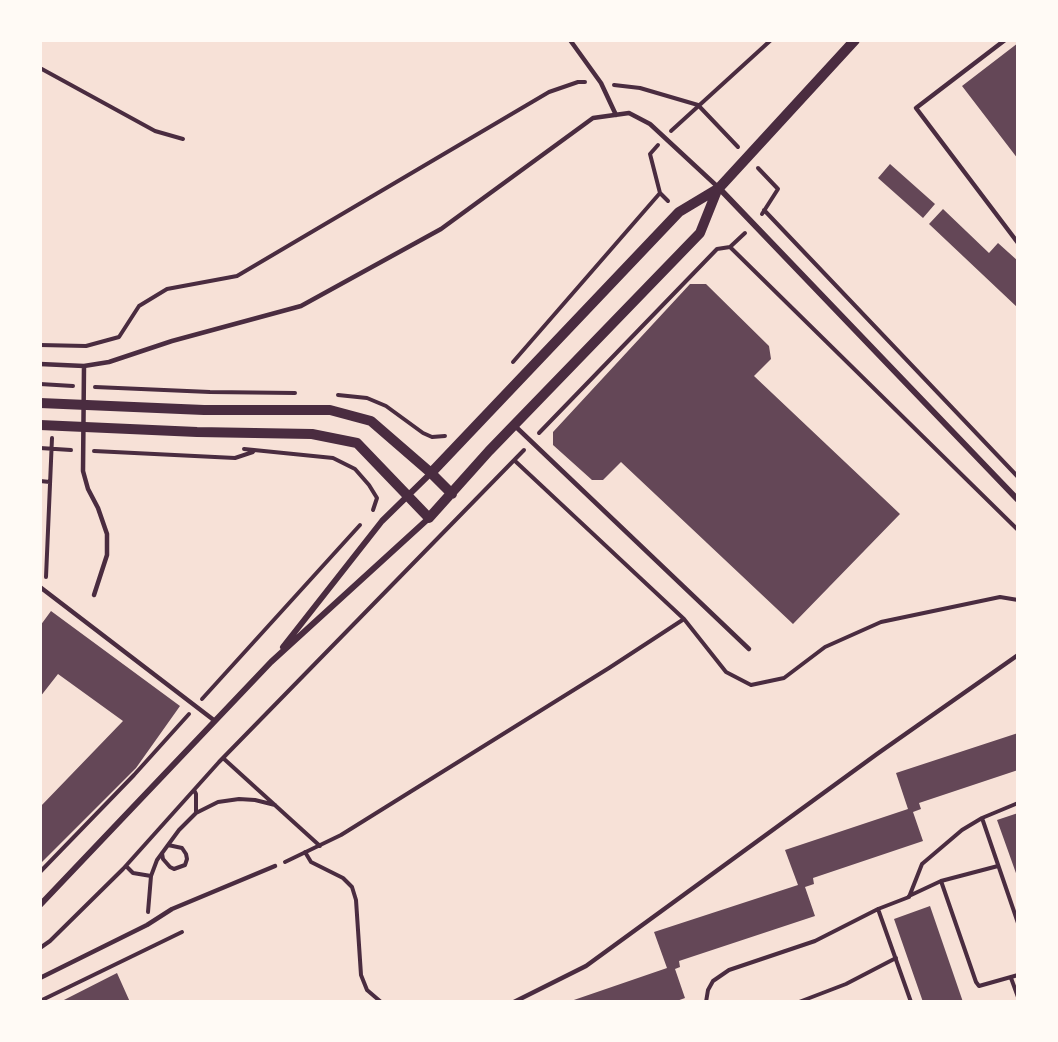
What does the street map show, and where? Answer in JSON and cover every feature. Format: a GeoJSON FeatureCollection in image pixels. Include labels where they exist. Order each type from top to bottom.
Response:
{"type":"FeatureCollection","features":[{"type":"Feature","properties":{"kind":"street"},"geometry":{"type":"LineString","coordinates":[[40,905],[271,662],[429,518],[514,425],[700,233],[719,188],[855,40]]}},
{"type":"Feature","properties":{"kind":"street"},"geometry":{"type":"LineString","coordinates":[[271,662],[382,520],[431,473],[679,212],[719,188]]}},
{"type":"Feature","properties":{"kind":"street"},"geometry":{"type":"LineString","coordinates":[[719,188],[1017,500]]}},
{"type":"Feature","properties":{"kind":"street"},"geometry":{"type":"LineString","coordinates":[[40,403],[204,410],[330,410],[371,421],[452,494]]}},
{"type":"Feature","properties":{"kind":"street"},"geometry":{"type":"LineString","coordinates":[[40,424],[197,432],[312,434],[357,443],[429,518]]}},
{"type":"Feature","properties":{"kind":"lane"},"geometry":{"type":"LineString","coordinates":[[570,40],[601,83],[616,115]]}},
{"type":"Feature","properties":{"kind":"lane"},"geometry":{"type":"LineString","coordinates":[[1005,40],[916,108],[1017,243]]}},
{"type":"Feature","properties":{"kind":"lane"},"geometry":{"type":"LineString","coordinates":[[40,364],[84,366],[109,362],[172,341],[301,306],[441,229],[593,118],[629,113],[650,124],[719,188]]}},
{"type":"Feature","properties":{"kind":"lane"},"geometry":{"type":"LineString","coordinates":[[84,366],[83,471],[107,534],[107,555],[94,595]]}},
{"type":"Feature","properties":{"kind":"lane"},"geometry":{"type":"LineString","coordinates":[[514,425],[748,649]]}},
{"type":"Feature","properties":{"kind":"lane"},"geometry":{"type":"LineString","coordinates":[[40,586],[215,721]]}},
{"type":"Feature","properties":{"kind":"lane"},"geometry":{"type":"LineString","coordinates":[[514,1002],[586,966],[877,753],[1017,655]]}},
{"type":"Feature","properties":{"kind":"lane"},"geometry":{"type":"LineString","coordinates":[[40,978],[147,925],[172,909],[275,866]]}},
{"type":"Feature","properties":{"kind":"path"},"geometry":{"type":"LineString","coordinates":[[698,105],[771,40]]}},
{"type":"Feature","properties":{"kind":"path"},"geometry":{"type":"LineString","coordinates":[[40,68],[155,132],[183,139]]}},
{"type":"Feature","properties":{"kind":"path"},"geometry":{"type":"LineString","coordinates":[[40,345],[86,346],[119,337],[139,306],[168,290],[237,276],[549,92],[578,82],[640,88],[698,105],[778,189],[764,210],[1017,477]]}},
{"type":"Feature","properties":{"kind":"path"},"geometry":{"type":"LineString","coordinates":[[511,364],[660,193],[650,154]]}},
{"type":"Feature","properties":{"kind":"path"},"geometry":{"type":"LineString","coordinates":[[40,948],[50,941],[126,866],[223,758],[717,249],[730,247],[1017,530]]}},
{"type":"Feature","properties":{"kind":"path"},"geometry":{"type":"LineString","coordinates":[[69,392],[84,366],[86,346]]}},
{"type":"Feature","properties":{"kind":"path"},"geometry":{"type":"LineString","coordinates":[[40,384],[74,386]]}},
{"type":"Feature","properties":{"kind":"path"},"geometry":{"type":"LineString","coordinates":[[86,386],[210,392],[303,393]]}},
{"type":"Feature","properties":{"kind":"path"},"geometry":{"type":"LineString","coordinates":[[336,395],[367,398],[386,406],[432,437],[445,437],[451,430]]}},
{"type":"Feature","properties":{"kind":"path"},"geometry":{"type":"LineString","coordinates":[[40,586],[46,577],[53,429]]}},
{"type":"Feature","properties":{"kind":"path"},"geometry":{"type":"LineString","coordinates":[[40,448],[75,450]]}},
{"type":"Feature","properties":{"kind":"path"},"geometry":{"type":"LineString","coordinates":[[87,451],[235,458],[254,452],[333,458],[355,469],[369,485],[377,498],[373,511]]}},
{"type":"Feature","properties":{"kind":"path"},"geometry":{"type":"LineString","coordinates":[[514,460],[684,619],[726,672],[751,685],[784,678],[825,647],[881,622],[1000,597],[1017,600]]}},
{"type":"Feature","properties":{"kind":"path"},"geometry":{"type":"LineString","coordinates":[[40,481],[50,482]]}},
{"type":"Feature","properties":{"kind":"path"},"geometry":{"type":"LineString","coordinates":[[40,872],[134,775],[365,520]]}},
{"type":"Feature","properties":{"kind":"path"},"geometry":{"type":"LineString","coordinates":[[275,866],[320,846],[609,668],[684,619]]}},
{"type":"Feature","properties":{"kind":"path"},"geometry":{"type":"LineString","coordinates":[[223,758],[320,846]]}},
{"type":"Feature","properties":{"kind":"path"},"geometry":{"type":"LineString","coordinates":[[194,790],[196,813]]}},
{"type":"Feature","properties":{"kind":"path"},"geometry":{"type":"LineString","coordinates":[[147,925],[151,876],[167,845],[196,813],[218,802],[239,799],[275,805]]}},
{"type":"Feature","properties":{"kind":"path"},"geometry":{"type":"LineString","coordinates":[[909,897],[922,864],[962,830],[982,818],[1017,803]]}},
{"type":"Feature","properties":{"kind":"path"},"geometry":{"type":"LineString","coordinates":[[982,818],[1017,922]]}},
{"type":"Feature","properties":{"kind":"path"},"geometry":{"type":"LineString","coordinates":[[162,853],[163,859],[170,867],[174,869],[184,865],[187,859],[182,848],[167,845]]}},
{"type":"Feature","properties":{"kind":"path"},"geometry":{"type":"LineString","coordinates":[[305,852],[311,862],[343,878],[352,887],[356,900],[361,975],[367,990],[381,1002]]}},
{"type":"Feature","properties":{"kind":"path"},"geometry":{"type":"LineString","coordinates":[[126,866],[133,873],[151,876]]}},
{"type":"Feature","properties":{"kind":"path"},"geometry":{"type":"LineString","coordinates":[[706,1002],[708,990],[713,981],[729,970],[815,941],[878,909],[941,881],[998,866]]}},
{"type":"Feature","properties":{"kind":"path"},"geometry":{"type":"LineString","coordinates":[[941,881],[979,986],[1017,975]]}},
{"type":"Feature","properties":{"kind":"path"},"geometry":{"type":"LineString","coordinates":[[878,909],[911,1002]]}},
{"type":"Feature","properties":{"kind":"path"},"geometry":{"type":"LineString","coordinates":[[40,1001],[182,932]]}},
{"type":"Feature","properties":{"kind":"path"},"geometry":{"type":"LineString","coordinates":[[799,1002],[846,984],[896,958]]}},
{"type":"Feature","properties":{"kind":"path"},"geometry":{"type":"LineString","coordinates":[[1011,978],[1017,997]]}},
{"type":"Feature","properties":{"kind":"building"},"geometry":{"type":"Polygon","coordinates":[[[1018,43],[1018,159],[962,86],[1018,43]]]}},
{"type":"Feature","properties":{"kind":"building"},"geometry":{"type":"Polygon","coordinates":[[[890,164],[935,204],[923,218],[878,178],[890,164]]]}},
{"type":"Feature","properties":{"kind":"building"},"geometry":{"type":"Polygon","coordinates":[[[943,209],[989,253],[998,243],[1018,261],[1018,308],[929,224],[943,209]]]}},
{"type":"Feature","properties":{"kind":"building"},"geometry":{"type":"Polygon","coordinates":[[[690,284],[706,284],[769,346],[771,359],[754,376],[900,514],[793,624],[621,462],[603,480],[592,480],[553,445],[553,432],[690,284]]]}},
{"type":"Feature","properties":{"kind":"building"},"geometry":{"type":"Polygon","coordinates":[[[51,611],[180,706],[136,768],[40,864],[40,807],[123,721],[58,674],[40,697],[40,626],[51,611]]]}},
{"type":"Feature","properties":{"kind":"building"},"geometry":{"type":"Polygon","coordinates":[[[1018,733],[1018,770],[919,803],[921,809],[913,812],[923,841],[813,878],[814,884],[805,887],[815,916],[679,961],[680,967],[675,969],[685,998],[674,1002],[568,1002],[667,968],[654,932],[798,885],[785,850],[908,809],[896,773],[1018,733]]]}},
{"type":"Feature","properties":{"kind":"building"},"geometry":{"type":"Polygon","coordinates":[[[1018,813],[1018,876],[1017,876],[997,820],[1018,813]]]}},
{"type":"Feature","properties":{"kind":"building"},"geometry":{"type":"Polygon","coordinates":[[[930,906],[963,1002],[923,1002],[894,919],[930,906]]]}},
{"type":"Feature","properties":{"kind":"building"},"geometry":{"type":"Polygon","coordinates":[[[117,973],[130,1002],[60,1002],[117,973]]]}}]}
